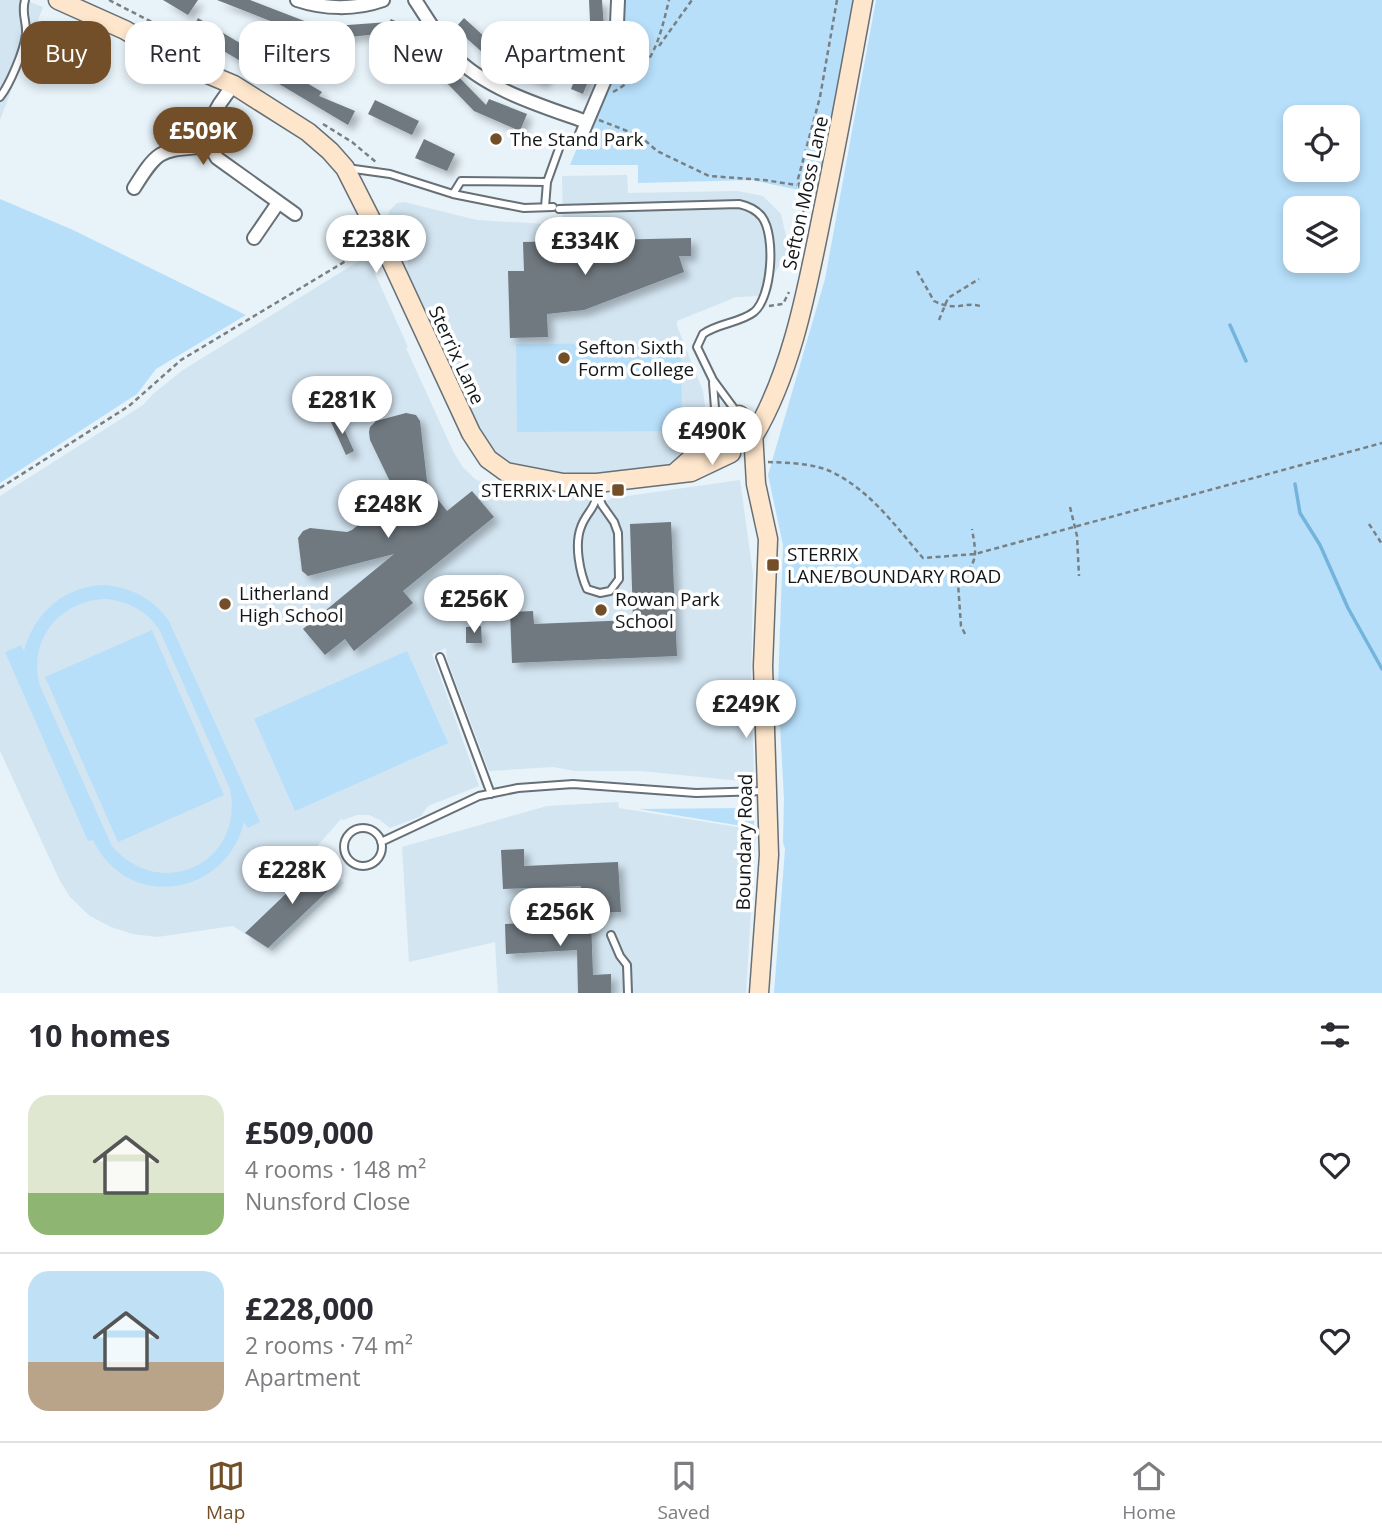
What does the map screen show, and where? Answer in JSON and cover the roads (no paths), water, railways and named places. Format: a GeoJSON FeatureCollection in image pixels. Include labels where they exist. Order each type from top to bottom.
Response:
{"type":"FeatureCollection","features":[{"type":"Feature","properties":{"kind":"street","name":"Sterrix Lane"},"geometry":{"type":"LineString","coordinates":[[58,0],[125,30],[179,62],[234,85],[308,132],[330,151],[345,168],[381,239],[471,433],[488,459],[506,472],[597,488],[691,472],[731,453]]}},
{"type":"Feature","properties":{"kind":"street"},"geometry":{"type":"LineString","coordinates":[[297,0],[328,7],[361,6],[383,0]]}},
{"type":"Feature","properties":{"kind":"street"},"geometry":{"type":"LineString","coordinates":[[415,0],[442,42],[466,67],[498,86],[586,124],[616,47],[618,0]]}},
{"type":"Feature","properties":{"kind":"street","name":"Sefton Moss Lane"},"geometry":{"type":"LineString","coordinates":[[752,438],[770,406],[790,347],[814,254],[848,90],[863,0]]}},
{"type":"Feature","properties":{"kind":"street"},"geometry":{"type":"LineString","coordinates":[[234,85],[214,113],[208,137],[209,146],[217,158],[295,215]]}},
{"type":"Feature","properties":{"kind":"street"},"geometry":{"type":"LineString","coordinates":[[134,188],[151,161],[161,153],[209,146]]}},
{"type":"Feature","properties":{"kind":"street"},"geometry":{"type":"LineString","coordinates":[[254,238],[278,203]]}},
{"type":"Feature","properties":{"kind":"street"},"geometry":{"type":"LineString","coordinates":[[674,473],[696,455],[728,415],[740,415],[773,391]]}},
{"type":"Feature","properties":{"kind":"street"},"geometry":{"type":"LineString","coordinates":[[716,428],[715,436],[720,447],[731,453],[742,451],[752,438],[749,422],[740,415]]}},
{"type":"Feature","properties":{"kind":"street","name":"Boundary Road"},"geometry":{"type":"LineString","coordinates":[[752,438],[756,484],[768,539],[763,666],[769,855],[759,993]]}},
{"type":"Feature","properties":{"kind":"street","name":"Boundary Road"},"geometry":{"type":"LineString","coordinates":[[731,453],[756,484]]}},
{"type":"Feature","properties":{"kind":"lane"},"geometry":{"type":"LineString","coordinates":[[0,97],[7,88],[26,35],[22,11],[25,0]]}},
{"type":"Feature","properties":{"kind":"lane"},"geometry":{"type":"LineString","coordinates":[[553,208],[547,181],[561,143]]}},
{"type":"Feature","properties":{"kind":"lane"},"geometry":{"type":"LineString","coordinates":[[345,168],[368,169],[453,194],[524,208],[738,204],[752,208],[767,227],[770,242],[761,303],[753,313],[708,330],[700,338],[698,352],[713,380],[740,415]]}},
{"type":"Feature","properties":{"kind":"lane"},"geometry":{"type":"LineString","coordinates":[[453,194],[461,181],[547,181]]}},
{"type":"Feature","properties":{"kind":"lane"},"geometry":{"type":"LineString","coordinates":[[713,380],[716,428]]}},
{"type":"Feature","properties":{"kind":"lane"},"geometry":{"type":"LineString","coordinates":[[597,488],[602,505],[618,533],[620,579],[610,591],[600,593],[587,589],[578,570],[580,528],[592,511],[597,488]]}},
{"type":"Feature","properties":{"kind":"lane"},"geometry":{"type":"LineString","coordinates":[[440,657],[491,794]]}},
{"type":"Feature","properties":{"kind":"lane"},"geometry":{"type":"LineString","coordinates":[[381,842],[480,796],[518,788],[573,784],[696,793],[768,791]]}},
{"type":"Feature","properties":{"kind":"lane"},"geometry":{"type":"LineString","coordinates":[[368,829],[374,832],[381,842],[377,859],[367,865],[361,866],[350,861],[344,850],[346,838],[355,830],[368,829]]}},
{"type":"Feature","properties":{"kind":"lane"},"geometry":{"type":"LineString","coordinates":[[611,935],[627,965],[628,993]]}},
{"type":"Feature","properties":{"kind":"waterway"},"geometry":{"type":"LineString","coordinates":[[1230,325],[1246,361]]}},
{"type":"Feature","properties":{"kind":"waterway"},"geometry":{"type":"LineString","coordinates":[[1295,484],[1300,513],[1320,545],[1348,608],[1382,669]]}},
{"type":"Feature","properties":{"kind":"place","name":"The Stand Park"},"geometry":{"type":"Point","coordinates":[496,139]}},
{"type":"Feature","properties":{"kind":"place","name":"Sefton Sixth Form College"},"geometry":{"type":"Point","coordinates":[564,358]}},
{"type":"Feature","properties":{"kind":"place","name":"STERRIX LANE"},"geometry":{"type":"Point","coordinates":[618,490]}},
{"type":"Feature","properties":{"kind":"place","name":"STERRIX LANE/BOUNDARY ROAD"},"geometry":{"type":"Point","coordinates":[773,565]}},
{"type":"Feature","properties":{"kind":"place","name":"Litherland High School"},"geometry":{"type":"Point","coordinates":[225,604]}},
{"type":"Feature","properties":{"kind":"place","name":"Rowan Park School"},"geometry":{"type":"Point","coordinates":[601,610]}}]}
